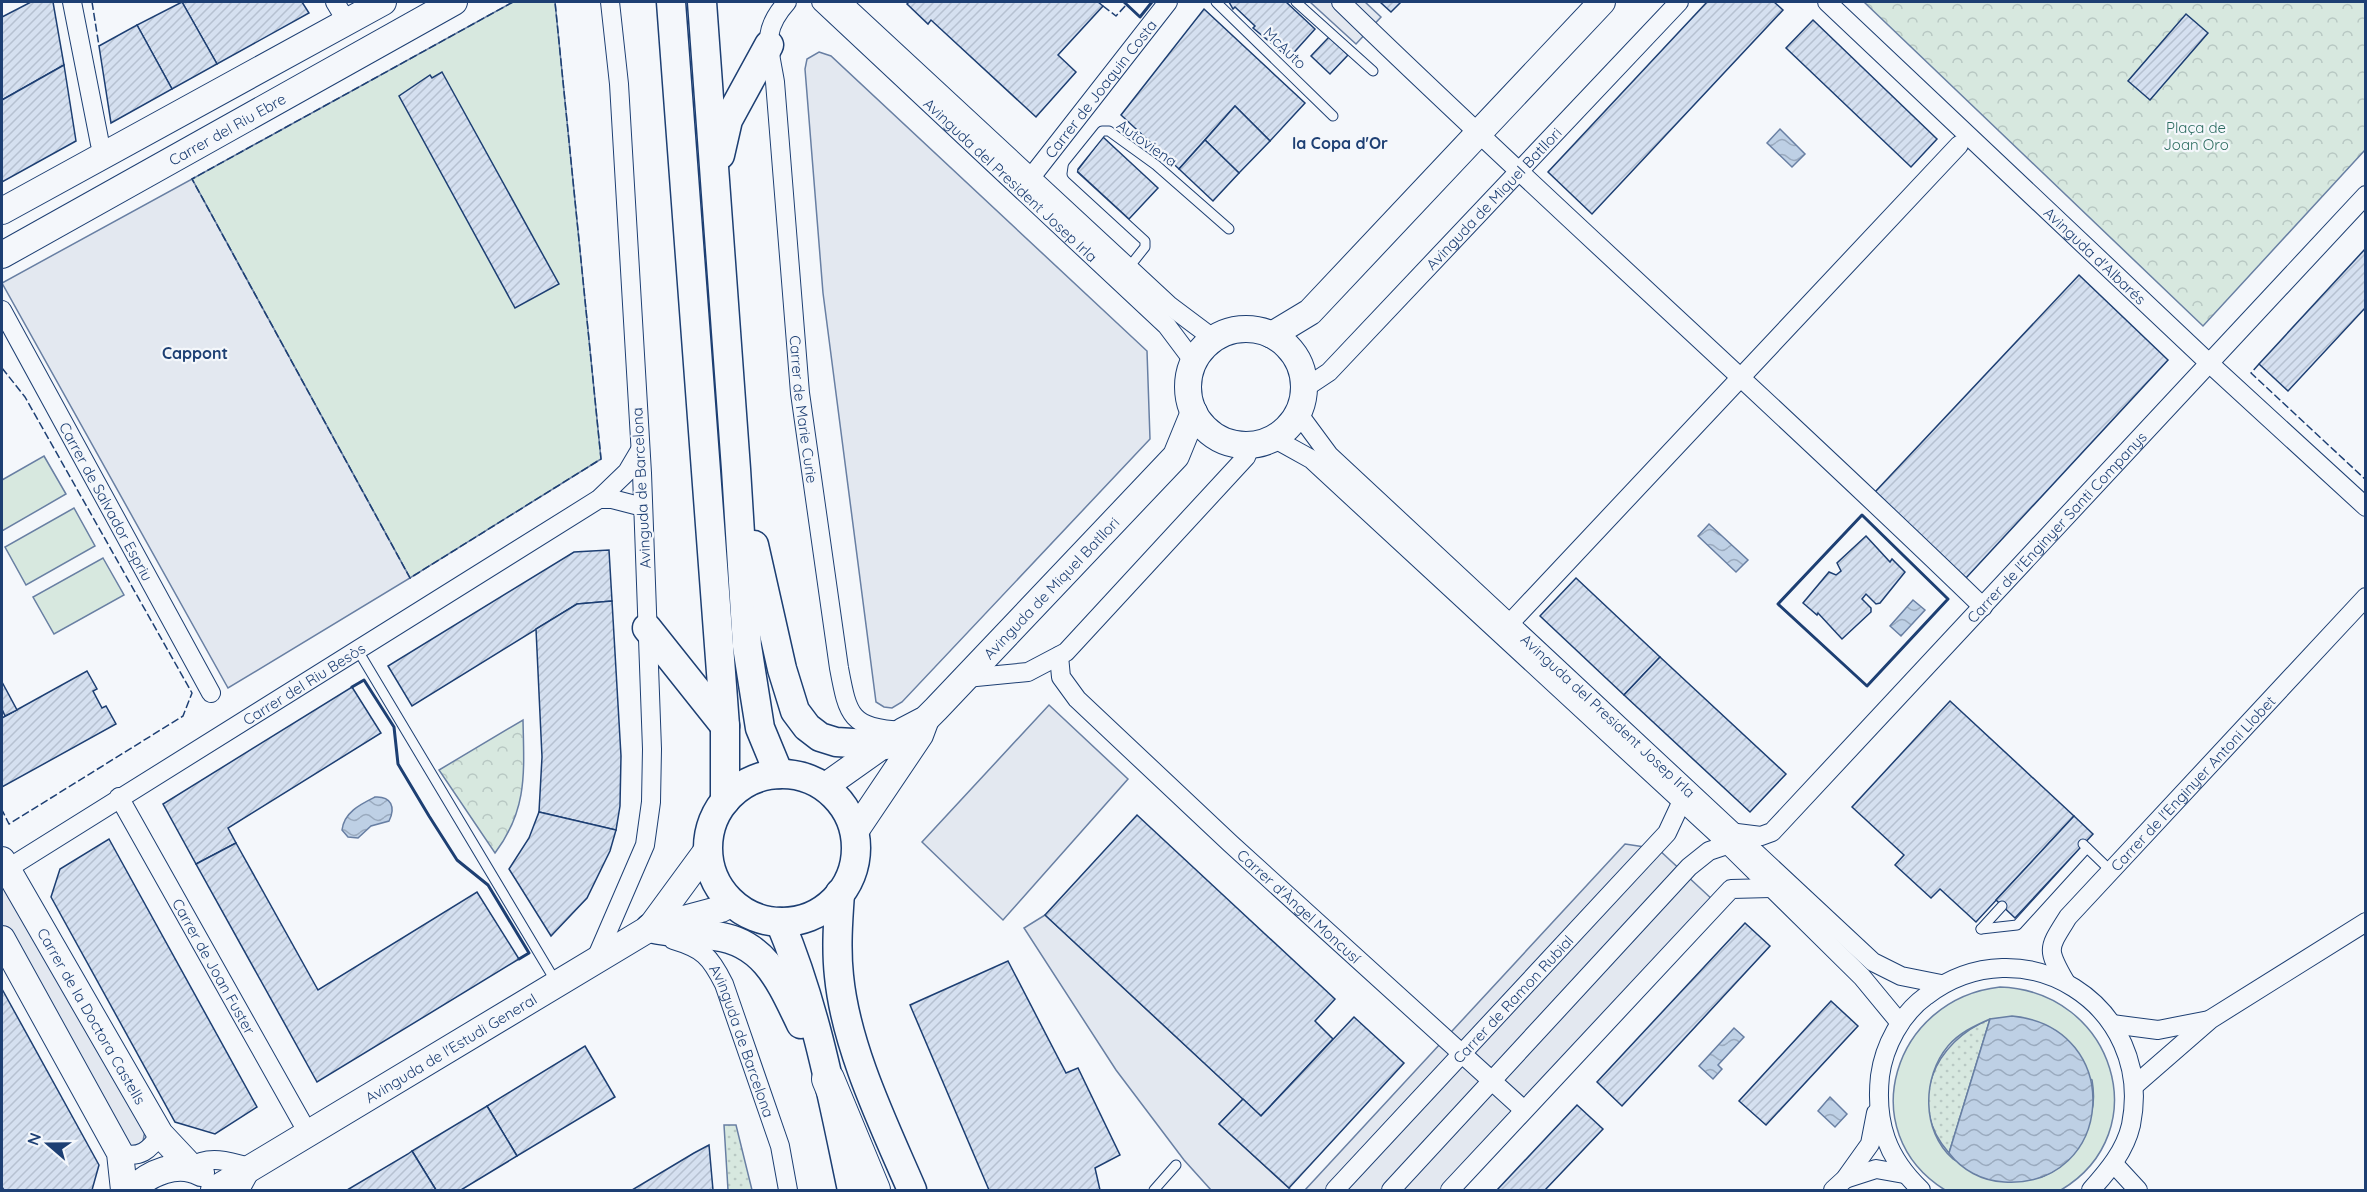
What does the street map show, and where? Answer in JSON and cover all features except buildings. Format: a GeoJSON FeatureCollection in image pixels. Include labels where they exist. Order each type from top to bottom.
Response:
{"type":"FeatureCollection","features":[{"type":"Feature","properties":{"kind":"highway"},"geometry":{"type":"LineString","coordinates":[[828,1078],[874,1191]]}},
{"type":"Feature","properties":{"kind":"main road"},"geometry":{"type":"LineString","coordinates":[[2,211],[341,12],[383,2]]}},
{"type":"Feature","properties":{"kind":"main road","name":"Carrer del Riu Ebre"},"geometry":{"type":"LineString","coordinates":[[2,255],[454,2]]}},
{"type":"Feature","properties":{"kind":"main road"},"geometry":{"type":"LineString","coordinates":[[671,2],[725,726],[725,801]]}},
{"type":"Feature","properties":{"kind":"main road"},"geometry":{"type":"LineString","coordinates":[[702,2],[747,650],[760,728],[779,774]]}},
{"type":"Feature","properties":{"kind":"main road"},"geometry":{"type":"LineString","coordinates":[[1282,343],[1602,2]]}},
{"type":"Feature","properties":{"kind":"main road"},"geometry":{"type":"LineString","coordinates":[[716,214],[722,140],[728,120],[769,45]]}},
{"type":"Feature","properties":{"kind":"main road"},"geometry":{"type":"LineString","coordinates":[[1247,328],[1282,343],[1303,371],[1305,387],[1298,413],[1283,432],[1262,442],[1235,444],[1210,432],[1194,412],[1188,387],[1194,362],[1214,339],[1230,331],[1247,328]]}},
{"type":"Feature","properties":{"kind":"main road","name":"Avinguda de Miquel Batllori"},"geometry":{"type":"LineString","coordinates":[[824,787],[926,719],[1176,456],[1194,412]]}},
{"type":"Feature","properties":{"kind":"main road","name":"Avinguda de Miquel Batllori"},"geometry":{"type":"LineString","coordinates":[[1176,456],[1221,439]]}},
{"type":"Feature","properties":{"kind":"main road"},"geometry":{"type":"LineString","coordinates":[[736,469],[782,669],[795,711],[807,727],[820,736],[836,742],[895,738]]}},
{"type":"Feature","properties":{"kind":"main road"},"geometry":{"type":"LineString","coordinates":[[647,628],[725,726]]}},
{"type":"Feature","properties":{"kind":"main road","name":"Avinguda de Miquel Batllori"},"geometry":{"type":"LineString","coordinates":[[854,833],[920,735],[926,719]]}},
{"type":"Feature","properties":{"kind":"main road"},"geometry":{"type":"LineString","coordinates":[[840,893],[814,915],[797,921],[780,922],[754,917],[732,903],[714,878],[708,849],[712,823],[725,801],[749,782],[779,774],[802,777],[824,787],[843,807],[854,833],[854,864],[840,893],[837,955],[843,1002],[858,1056],[912,1191]]}},
{"type":"Feature","properties":{"kind":"main road","name":"Avinguda de l'Estudi General"},"geometry":{"type":"LineString","coordinates":[[650,928],[708,849]]}},
{"type":"Feature","properties":{"kind":"main road","name":"Carrer de la Doctora Castells"},"geometry":{"type":"LineString","coordinates":[[4,865],[160,1134],[191,1167],[223,1190]]}},
{"type":"Feature","properties":{"kind":"main road","name":"Avinguda de l'Estudi General"},"geometry":{"type":"LineString","coordinates":[[223,1190],[252,1168],[558,986],[650,928],[722,909],[732,903]]}},
{"type":"Feature","properties":{"kind":"main road"},"geometry":{"type":"LineString","coordinates":[[780,922],[801,979],[828,1078],[852,1191]]}},
{"type":"Feature","properties":{"kind":"main road"},"geometry":{"type":"LineString","coordinates":[[650,928],[673,934],[715,936],[753,949],[766,960],[778,980],[828,1078]]}},
{"type":"Feature","properties":{"kind":"main road"},"geometry":{"type":"LineString","coordinates":[[2,939],[120,1153],[124,1191]]}},
{"type":"Feature","properties":{"kind":"main road"},"geometry":{"type":"LineString","coordinates":[[132,1191],[159,1172],[191,1167]]}},
{"type":"Feature","properties":{"kind":"street"},"geometry":{"type":"LineString","coordinates":[[72,2],[100,144]]}},
{"type":"Feature","properties":{"kind":"street","name":"Avinguda de Barcelona"},"geometry":{"type":"LineString","coordinates":[[593,964],[633,876],[649,825],[652,749],[640,450],[619,84],[610,2]]}},
{"type":"Feature","properties":{"kind":"street"},"geometry":{"type":"LineString","coordinates":[[769,45],[772,20],[787,2]]}},
{"type":"Feature","properties":{"kind":"street"},"geometry":{"type":"LineString","coordinates":[[793,2],[802,2]]}},
{"type":"Feature","properties":{"kind":"street","name":"Avinguda del President Josep Irla"},"geometry":{"type":"LineString","coordinates":[[821,2],[1167,326],[1194,362]]}},
{"type":"Feature","properties":{"kind":"street","name":"Avinguda del President Josep Irla"},"geometry":{"type":"LineString","coordinates":[[842,2],[1130,266],[1170,306],[1214,339]]}},
{"type":"Feature","properties":{"kind":"street","name":"Carrer de Joaquin Costa"},"geometry":{"type":"LineString","coordinates":[[1032,176],[1168,2]]}},
{"type":"Feature","properties":{"kind":"street"},"geometry":{"type":"LineString","coordinates":[[1341,2],[1517,171],[1983,607]]}},
{"type":"Feature","properties":{"kind":"street","name":"Avinguda de Miquel Batllori"},"geometry":{"type":"LineString","coordinates":[[1305,387],[1329,372],[1679,2]]}},
{"type":"Feature","properties":{"kind":"street","name":"Avinguda d'Albarés"},"geometry":{"type":"LineString","coordinates":[[1827,2],[2209,363],[2366,507]]}},
{"type":"Feature","properties":{"kind":"street","name":"Carrer de Marie Curie"},"geometry":{"type":"LineString","coordinates":[[769,45],[776,93],[800,393],[844,696],[849,712],[868,725],[895,738]]}},
{"type":"Feature","properties":{"kind":"street"},"geometry":{"type":"LineString","coordinates":[[1510,624],[1959,145]]}},
{"type":"Feature","properties":{"kind":"street","name":"Carrer de l'Enginyer Santi Companys"},"geometry":{"type":"LineString","coordinates":[[1732,839],[1761,836],[1772,832],[2366,195]]}},
{"type":"Feature","properties":{"kind":"street","name":"Carrer de Salvador Espriu"},"geometry":{"type":"LineString","coordinates":[[2,310],[211,693]]}},
{"type":"Feature","properties":{"kind":"street","name":"Avinguda del President Josep Irla"},"geometry":{"type":"LineString","coordinates":[[1298,413],[1329,455],[1510,624],[1732,839],[1873,962],[1901,976],[1941,984]]}},
{"type":"Feature","properties":{"kind":"street"},"geometry":{"type":"LineString","coordinates":[[966,678],[1028,672],[1059,656],[1262,442]]}},
{"type":"Feature","properties":{"kind":"street","name":"Avinguda del President Josep Irla"},"geometry":{"type":"LineString","coordinates":[[1262,442],[1311,459],[1681,803],[1732,839],[1771,888],[1862,977],[1900,1023]]}},
{"type":"Feature","properties":{"kind":"street","name":"Carrer del Riu Besòs"},"geometry":{"type":"LineString","coordinates":[[4,865],[119,797],[599,499],[627,472],[640,450]]}},
{"type":"Feature","properties":{"kind":"street"},"geometry":{"type":"LineString","coordinates":[[599,499],[612,499],[643,507]]}},
{"type":"Feature","properties":{"kind":"street","name":"Carrer de l'Enginyer Antoni Llobet"},"geometry":{"type":"LineString","coordinates":[[2065,981],[2050,956],[2052,943],[2068,917],[2366,597]]}},
{"type":"Feature","properties":{"kind":"street","name":"Carrer d'Àngel Moncusí"},"geometry":{"type":"LineString","coordinates":[[1059,656],[1061,677],[1077,699]]}},
{"type":"Feature","properties":{"kind":"street","name":"Carrer d'Àngel Moncusí"},"geometry":{"type":"LineString","coordinates":[[1028,672],[1049,680],[1077,699],[1461,1055],[1524,1110]]}},
{"type":"Feature","properties":{"kind":"street","name":"Carrer de Joan Fuster"},"geometry":{"type":"LineString","coordinates":[[119,797],[309,1135]]}},
{"type":"Feature","properties":{"kind":"street","name":"Carrer de Ramon Rubial"},"geometry":{"type":"LineString","coordinates":[[1335,1191],[1667,832],[1681,803]]}},
{"type":"Feature","properties":{"kind":"street"},"geometry":{"type":"LineString","coordinates":[[1391,1191],[1689,867],[1709,851],[1732,839]]}},
{"type":"Feature","properties":{"kind":"street"},"geometry":{"type":"LineString","coordinates":[[1450,1191],[1731,889],[1771,888]]}},
{"type":"Feature","properties":{"kind":"street"},"geometry":{"type":"LineString","coordinates":[[2134,1086],[2211,1019],[2366,922]]}},
{"type":"Feature","properties":{"kind":"street","name":"Avinguda de Barcelona"},"geometry":{"type":"LineString","coordinates":[[650,928],[701,951],[713,961],[724,984],[780,1146],[788,1191]]}},
{"type":"Feature","properties":{"kind":"street"},"geometry":{"type":"LineString","coordinates":[[1839,1185],[1870,1144],[1882,1061],[1900,1023],[1918,1001],[1941,984],[1981,969],[2024,968],[2065,981],[2094,1002],[2112,1024],[2127,1053],[2134,1086],[2130,1126],[2114,1164],[2091,1191]]}},
{"type":"Feature","properties":{"kind":"street"},"geometry":{"type":"LineString","coordinates":[[2112,1024],[2158,1030],[2211,1019]]}},
{"type":"Feature","properties":{"kind":"street"},"geometry":{"type":"LineString","coordinates":[[1877,1103],[1885,1140],[1904,1174],[1921,1191]]}},
{"type":"Feature","properties":{"kind":"street"},"geometry":{"type":"LineString","coordinates":[[120,1153],[138,1156],[145,1152],[160,1134]]}},
{"type":"Feature","properties":{"kind":"street"},"geometry":{"type":"LineString","coordinates":[[191,1167],[200,1160],[212,1160],[252,1168]]}},
{"type":"Feature","properties":{"kind":"street"},"geometry":{"type":"LineString","coordinates":[[2114,1164],[2138,1191]]}},
{"type":"Feature","properties":{"kind":"street"},"geometry":{"type":"LineString","coordinates":[[1839,1185],[1876,1169],[1904,1174]]}},
{"type":"Feature","properties":{"kind":"lane","name":"McAuto"},"geometry":{"type":"LineString","coordinates":[[1216,2],[1333,116]]}},
{"type":"Feature","properties":{"kind":"lane"},"geometry":{"type":"LineString","coordinates":[[1296,2],[1373,71]]}},
{"type":"Feature","properties":{"kind":"lane","name":"Autoviena"},"geometry":{"type":"LineString","coordinates":[[1130,266],[1144,247],[1145,241],[1072,174],[1073,167],[1102,131],[1109,131],[1156,165],[1229,229]]}},
{"type":"Feature","properties":{"kind":"lane"},"geometry":{"type":"LineString","coordinates":[[357,649],[558,986]]}},
{"type":"Feature","properties":{"kind":"lane"},"geometry":{"type":"LineString","coordinates":[[2002,906],[1981,930],[2017,925],[2028,907],[2085,846],[2111,871]]}},
{"type":"Feature","properties":{"kind":"lane"},"geometry":{"type":"LineString","coordinates":[[1154,1191],[1176,1165]]}},
{"type":"Feature","properties":{"kind":"green space"},"geometry":{"type":"Polygon","coordinates":[[[513,2],[555,2],[601,459],[410,578],[192,179],[513,2]]]}},
{"type":"Feature","properties":{"kind":"green space","name":"Plaça de Joan Oro"},"geometry":{"type":"Polygon","coordinates":[[[1864,2],[2365,2],[2365,150],[2203,326],[1864,2]]]}},
{"type":"Feature","properties":{"kind":"green space"},"geometry":{"type":"Polygon","coordinates":[[[44,456],[66,494],[2,531],[2,480],[44,456]]]}},
{"type":"Feature","properties":{"kind":"green space"},"geometry":{"type":"Polygon","coordinates":[[[74,508],[95,546],[26,585],[5,547],[74,508]]]}},
{"type":"Feature","properties":{"kind":"green space"},"geometry":{"type":"Polygon","coordinates":[[[103,558],[124,595],[54,634],[33,597],[103,558]]]}},
{"type":"Feature","properties":{"kind":"green space"},"geometry":{"type":"Polygon","coordinates":[[[523,720],[524,757],[519,805],[506,837],[495,853],[439,770],[523,720]]]}},
{"type":"Feature","properties":{"kind":"green space"},"geometry":{"type":"Polygon","coordinates":[[[2000,987],[2039,994],[2071,1012],[2095,1038],[2110,1068],[2114,1101],[2108,1134],[2091,1165],[2061,1190],[1945,1190],[1916,1165],[1899,1136],[1893,1103],[1898,1071],[1911,1041],[1933,1016],[1963,997],[2000,987]],[[1990,1019],[1957,1037],[1939,1059],[1930,1088],[1930,1119],[1943,1147],[1956,1161],[2016,1176],[2038,1177],[2058,1168],[2081,1135],[2093,1106],[2092,1080],[1990,1019]]]}},
{"type":"Feature","properties":{"kind":"green space"},"geometry":{"type":"Polygon","coordinates":[[[1990,1019],[1949,1153],[1936,1134],[1929,1114],[1928,1095],[1932,1076],[1941,1058],[1954,1042],[1971,1029],[1990,1019]]]}},
{"type":"Feature","properties":{"kind":"green space"},"geometry":{"type":"Polygon","coordinates":[[[724,1125],[736,1125],[752,1190],[728,1190],[724,1125]]]}},
{"type":"Feature","properties":{"kind":"shaded area"},"geometry":{"type":"Polygon","coordinates":[[[1310,2],[1365,2],[1381,17],[1356,44],[1310,2]]]}},
{"type":"Feature","properties":{"kind":"shaded area"},"geometry":{"type":"Polygon","coordinates":[[[819,52],[831,56],[1147,351],[1150,439],[902,702],[892,708],[884,707],[876,702],[823,293],[805,69],[807,59],[819,52]]]}},
{"type":"Feature","properties":{"kind":"shaded area"},"geometry":{"type":"Polygon","coordinates":[[[192,179],[410,578],[228,688],[2,283],[192,179]]]}},
{"type":"Feature","properties":{"kind":"shaded area"},"geometry":{"type":"Polygon","coordinates":[[[1049,705],[1128,779],[1003,920],[922,842],[1049,705]]]}},
{"type":"Feature","properties":{"kind":"shaded area"},"geometry":{"type":"Polygon","coordinates":[[[1625,844],[1658,849],[1714,901],[1446,1190],[1305,1190],[1625,844]]]}},
{"type":"Feature","properties":{"kind":"shaded area"},"geometry":{"type":"Polygon","coordinates":[[[2,872],[145,1131],[143,1141],[137,1146],[128,1146],[2,926],[2,872]]]}},
{"type":"Feature","properties":{"kind":"shaded area"},"geometry":{"type":"Polygon","coordinates":[[[1045,915],[1243,1099],[1219,1124],[1291,1190],[1211,1190],[1184,1160],[1116,1070],[1024,928],[1045,915]]]}},
{"type":"Feature","properties":{"kind":"water"},"geometry":{"type":"Polygon","coordinates":[[[1780,129],[1805,154],[1792,167],[1767,143],[1780,129]]]}},
{"type":"Feature","properties":{"kind":"water"},"geometry":{"type":"Polygon","coordinates":[[[1709,524],[1748,560],[1736,572],[1698,536],[1709,524]]]}},
{"type":"Feature","properties":{"kind":"water"},"geometry":{"type":"Polygon","coordinates":[[[1913,600],[1925,610],[1901,636],[1890,626],[1913,600]]]}},
{"type":"Feature","properties":{"kind":"water"},"geometry":{"type":"Polygon","coordinates":[[[375,797],[385,798],[391,803],[392,811],[389,821],[371,826],[358,838],[348,837],[342,830],[346,818],[354,809],[375,797]]]}},
{"type":"Feature","properties":{"kind":"water"},"geometry":{"type":"Polygon","coordinates":[[[2012,1016],[2049,1027],[2075,1048],[2089,1075],[2093,1106],[2086,1135],[2068,1161],[2041,1177],[2004,1182],[1973,1174],[1949,1153],[1990,1019],[2012,1016]]]}},
{"type":"Feature","properties":{"kind":"water"},"geometry":{"type":"Polygon","coordinates":[[[1734,1028],[1744,1037],[1718,1065],[1722,1069],[1713,1079],[1699,1066],[1734,1028]]]}},
{"type":"Feature","properties":{"kind":"water"},"geometry":{"type":"Polygon","coordinates":[[[1830,1097],[1847,1114],[1835,1127],[1818,1111],[1830,1097]]]}},
{"type":"Feature","properties":{"kind":"fence"},"geometry":{"type":"LineString","coordinates":[[92,2],[99,46]]}},
{"type":"Feature","properties":{"kind":"fence"},"geometry":{"type":"LineString","coordinates":[[513,2],[192,179],[410,578],[601,459],[555,2]]}},
{"type":"Feature","properties":{"kind":"fence"},"geometry":{"type":"LineString","coordinates":[[1103,6],[1116,16],[1127,4]]}},
{"type":"Feature","properties":{"kind":"fence"},"geometry":{"type":"LineString","coordinates":[[2259,364],[2251,373],[2366,480]]}},
{"type":"Feature","properties":{"kind":"fence"},"geometry":{"type":"LineString","coordinates":[[2,368],[25,397],[192,693],[183,716],[9,824],[2,810]]}},
{"type":"Feature","properties":{"kind":"wall"},"geometry":{"type":"LineString","coordinates":[[1124,2],[1140,17],[1152,2]]}},
{"type":"Feature","properties":{"kind":"wall"},"geometry":{"type":"LineString","coordinates":[[1862,515],[1948,599],[1867,686],[1778,604],[1862,515]]}},
{"type":"Feature","properties":{"kind":"wall"},"geometry":{"type":"LineString","coordinates":[[352,687],[364,680],[394,727],[398,764],[457,860],[488,885],[529,953],[519,959]]}},
{"type":"Feature","properties":{"kind":"district","name":"la Copa d'Or"},"geometry":{"type":"Point","coordinates":[1340,143]}},
{"type":"Feature","properties":{"kind":"district","name":"Cappont"},"geometry":{"type":"Point","coordinates":[195,353]}}]}
